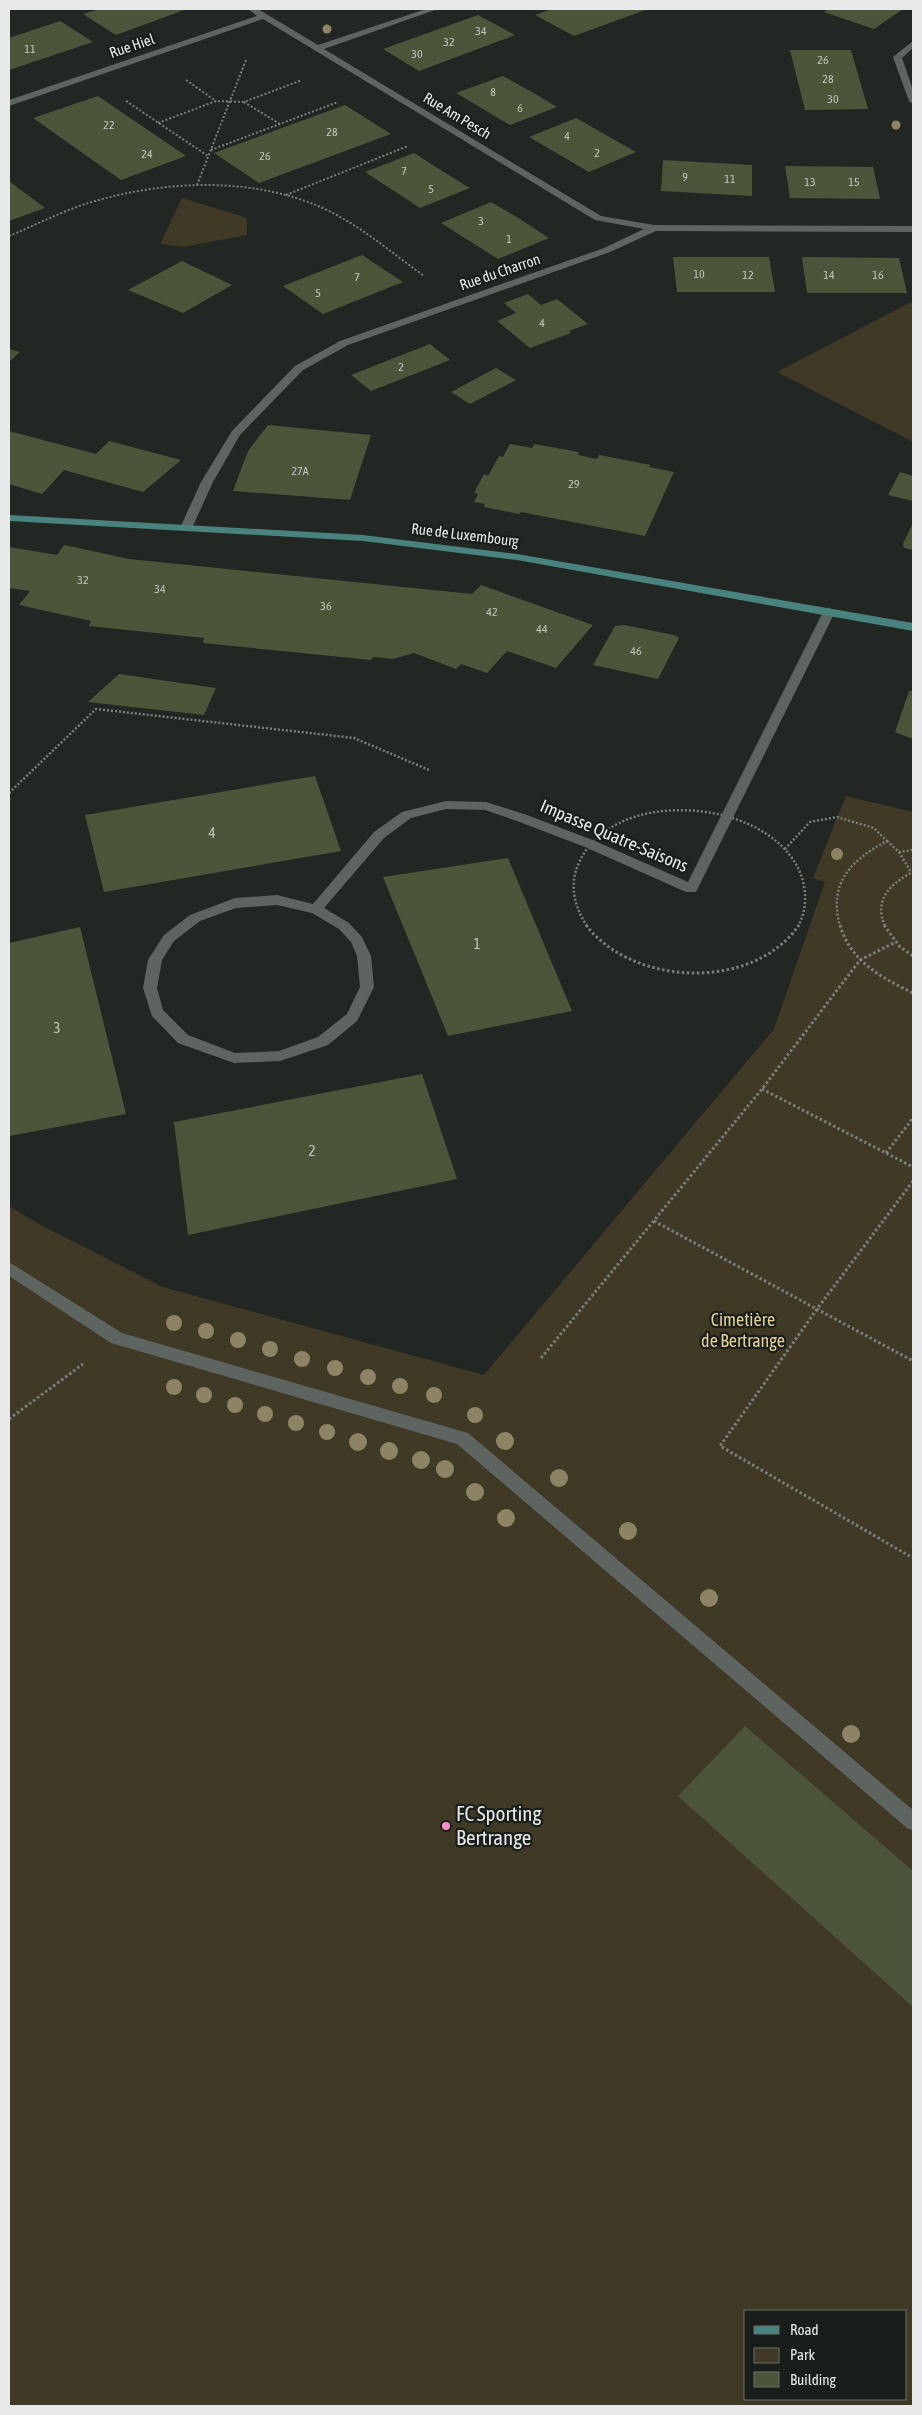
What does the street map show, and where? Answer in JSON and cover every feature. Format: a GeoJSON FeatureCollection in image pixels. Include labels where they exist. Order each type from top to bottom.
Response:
{"type":"FeatureCollection","features":[{"type":"Feature","properties":{"kind":"street","name":"Rue Am Pesch"},"geometry":{"type":"LineString","coordinates":[[252,9],[598,218],[654,228]]}},
{"type":"Feature","properties":{"kind":"street"},"geometry":{"type":"LineString","coordinates":[[318,48],[434,9]]}},
{"type":"Feature","properties":{"kind":"street","name":"Rue Hiel"},"geometry":{"type":"LineString","coordinates":[[9,103],[264,16]]}},
{"type":"Feature","properties":{"kind":"street"},"geometry":{"type":"LineString","coordinates":[[913,44],[897,57],[913,101]]}},
{"type":"Feature","properties":{"kind":"street","name":"Rue du Charron"},"geometry":{"type":"LineString","coordinates":[[186,528],[207,482],[236,433],[299,368],[344,343],[607,250],[654,228],[913,229]]}},
{"type":"Feature","properties":{"kind":"street","name":"Rue de Luxembourg"},"geometry":{"type":"LineString","coordinates":[[9,518],[363,538],[517,557],[913,627]]}},
{"type":"Feature","properties":{"kind":"street","name":"Impasse Quatre-Saisons"},"geometry":{"type":"LineString","coordinates":[[316,909],[378,835],[407,815],[446,805],[486,806],[590,844],[691,889],[829,612]]}},
{"type":"Feature","properties":{"kind":"street"},"geometry":{"type":"LineString","coordinates":[[277,900],[316,909],[344,926],[356,940],[364,956],[367,987],[352,1017],[323,1041],[280,1056],[234,1058],[182,1039],[157,1012],[150,988],[154,960],[169,938],[195,918],[234,903],[277,900]]}},
{"type":"Feature","properties":{"kind":"street"},"geometry":{"type":"LineString","coordinates":[[9,1268],[117,1338],[462,1438],[913,1822]]}},
{"type":"Feature","properties":{"kind":"path"},"geometry":{"type":"LineString","coordinates":[[197,185],[264,16]]}},
{"type":"Feature","properties":{"kind":"path"},"geometry":{"type":"LineString","coordinates":[[158,123],[216,101],[244,102],[344,64]]}},
{"type":"Feature","properties":{"kind":"path"},"geometry":{"type":"LineString","coordinates":[[87,76],[208,156]]}},
{"type":"Feature","properties":{"kind":"path"},"geometry":{"type":"LineString","coordinates":[[244,102],[280,124]]}},
{"type":"Feature","properties":{"kind":"path"},"geometry":{"type":"LineString","coordinates":[[211,150],[337,103]]}},
{"type":"Feature","properties":{"kind":"path"},"geometry":{"type":"LineString","coordinates":[[286,195],[451,128]]}},
{"type":"Feature","properties":{"kind":"path"},"geometry":{"type":"LineString","coordinates":[[9,236],[91,203],[148,190],[197,185],[243,187],[286,195],[327,211],[459,302]]}},
{"type":"Feature","properties":{"kind":"path"},"geometry":{"type":"LineString","coordinates":[[9,793],[96,709],[354,738],[472,788],[486,806]]}},
{"type":"Feature","properties":{"kind":"path"},"geometry":{"type":"LineString","coordinates":[[785,849],[810,822],[838,817],[874,828],[899,852],[912,872],[894,881],[883,894],[879,910],[883,926],[894,942],[913,956]]}},
{"type":"Feature","properties":{"kind":"path"},"geometry":{"type":"LineString","coordinates":[[887,841],[863,854],[846,871],[837,892],[836,915],[844,938],[860,960],[886,980],[913,993]]}},
{"type":"Feature","properties":{"kind":"path"},"geometry":{"type":"LineString","coordinates":[[899,852],[913,850]]}},
{"type":"Feature","properties":{"kind":"path"},"geometry":{"type":"LineString","coordinates":[[541,1358],[762,1089],[860,960],[894,942]]}},
{"type":"Feature","properties":{"kind":"path"},"geometry":{"type":"LineString","coordinates":[[762,1089],[913,1167]]}},
{"type":"Feature","properties":{"kind":"path"},"geometry":{"type":"LineString","coordinates":[[886,1153],[913,1118]]}},
{"type":"Feature","properties":{"kind":"path"},"geometry":{"type":"LineString","coordinates":[[913,1181],[817,1309],[720,1446],[913,1558]]}},
{"type":"Feature","properties":{"kind":"path"},"geometry":{"type":"LineString","coordinates":[[654,1220],[913,1361]]}},
{"type":"Feature","properties":{"kind":"path"},"geometry":{"type":"LineString","coordinates":[[9,1419],[117,1338]]}},
{"type":"Feature","properties":{"kind":"green space"},"geometry":{"type":"Polygon","coordinates":[[[182,198],[247,218],[247,235],[183,247],[160,244],[182,198]]]}},
{"type":"Feature","properties":{"kind":"green space"},"geometry":{"type":"Polygon","coordinates":[[[913,301],[913,442],[777,372],[913,301]]]}},
{"type":"Feature","properties":{"kind":"green space","name":"Cimetière de Bertrange"},"geometry":{"type":"Polygon","coordinates":[[[846,796],[913,812],[913,2406],[9,2406],[9,1206],[46,1228],[163,1287],[484,1375],[774,1029],[825,882],[813,878],[846,796]]]}},
{"type":"Feature","properties":{"kind":"building"},"geometry":{"type":"Polygon","coordinates":[[[100,9],[187,9],[116,35],[83,14],[100,9]]]}},
{"type":"Feature","properties":{"kind":"building"},"geometry":{"type":"Polygon","coordinates":[[[552,9],[648,9],[574,36],[535,15],[552,9]]]}},
{"type":"Feature","properties":{"kind":"building"},"geometry":{"type":"Polygon","coordinates":[[[829,9],[903,9],[874,29],[824,12],[829,9]]]}},
{"type":"Feature","properties":{"kind":"building"},"geometry":{"type":"Polygon","coordinates":[[[478,15],[515,35],[419,71],[383,49],[478,15]]]}},
{"type":"Feature","properties":{"kind":"building"},"geometry":{"type":"Polygon","coordinates":[[[60,21],[93,42],[9,70],[9,38],[60,21]]]}},
{"type":"Feature","properties":{"kind":"building"},"geometry":{"type":"Polygon","coordinates":[[[790,50],[851,50],[868,109],[805,110],[790,50]]]}},
{"type":"Feature","properties":{"kind":"building"},"geometry":{"type":"Polygon","coordinates":[[[503,76],[557,107],[510,125],[456,93],[503,76]]]}},
{"type":"Feature","properties":{"kind":"building"},"geometry":{"type":"Polygon","coordinates":[[[98,96],[186,156],[121,180],[33,118],[98,96]]]}},
{"type":"Feature","properties":{"kind":"building"},"geometry":{"type":"Polygon","coordinates":[[[345,105],[391,134],[259,183],[214,153],[345,105]]]}},
{"type":"Feature","properties":{"kind":"building"},"geometry":{"type":"Polygon","coordinates":[[[576,118],[636,152],[589,172],[529,137],[576,118]]]}},
{"type":"Feature","properties":{"kind":"building"},"geometry":{"type":"Polygon","coordinates":[[[414,153],[470,188],[420,208],[365,172],[414,153]]]}},
{"type":"Feature","properties":{"kind":"building"},"geometry":{"type":"Polygon","coordinates":[[[663,160],[752,165],[752,196],[661,191],[663,160]]]}},
{"type":"Feature","properties":{"kind":"building"},"geometry":{"type":"Polygon","coordinates":[[[785,166],[873,167],[880,199],[790,198],[785,166]]]}},
{"type":"Feature","properties":{"kind":"building"},"geometry":{"type":"Polygon","coordinates":[[[9,181],[45,208],[9,221],[9,181]]]}},
{"type":"Feature","properties":{"kind":"building"},"geometry":{"type":"Polygon","coordinates":[[[491,202],[549,238],[498,259],[441,223],[491,202]]]}},
{"type":"Feature","properties":{"kind":"building"},"geometry":{"type":"Polygon","coordinates":[[[362,255],[403,282],[323,314],[283,286],[362,255]]]}},
{"type":"Feature","properties":{"kind":"building"},"geometry":{"type":"Polygon","coordinates":[[[673,257],[769,257],[775,292],[677,292],[673,257]]]}},
{"type":"Feature","properties":{"kind":"building"},"geometry":{"type":"Polygon","coordinates":[[[802,257],[899,258],[907,293],[807,293],[802,257]]]}},
{"type":"Feature","properties":{"kind":"building"},"geometry":{"type":"Polygon","coordinates":[[[182,261],[232,285],[183,313],[128,290],[182,261]]]}},
{"type":"Feature","properties":{"kind":"building"},"geometry":{"type":"Polygon","coordinates":[[[528,294],[541,305],[557,299],[588,324],[569,331],[571,333],[530,348],[497,321],[516,313],[504,303],[528,294]]]}},
{"type":"Feature","properties":{"kind":"building"},"geometry":{"type":"Polygon","coordinates":[[[430,344],[450,360],[371,391],[351,375],[430,344]]]}},
{"type":"Feature","properties":{"kind":"building"},"geometry":{"type":"Polygon","coordinates":[[[9,349],[20,352],[9,362],[9,349]]]}},
{"type":"Feature","properties":{"kind":"building"},"geometry":{"type":"Polygon","coordinates":[[[496,368],[516,380],[470,404],[451,392],[496,368]]]}},
{"type":"Feature","properties":{"kind":"building"},"geometry":{"type":"Polygon","coordinates":[[[268,425],[371,435],[350,500],[233,491],[248,451],[268,425]]]}},
{"type":"Feature","properties":{"kind":"building"},"geometry":{"type":"Polygon","coordinates":[[[9,431],[96,454],[109,441],[181,460],[143,492],[64,470],[42,494],[9,484],[9,431]]]}},
{"type":"Feature","properties":{"kind":"building"},"geometry":{"type":"Polygon","coordinates":[[[510,444],[532,448],[534,444],[579,452],[578,455],[597,459],[599,455],[651,465],[649,467],[674,472],[645,536],[521,512],[519,514],[484,507],[485,504],[474,502],[478,494],[474,493],[484,474],[488,476],[499,456],[503,457],[510,444]]]}},
{"type":"Feature","properties":{"kind":"building"},"geometry":{"type":"Polygon","coordinates":[[[900,472],[913,476],[913,501],[888,495],[900,472]]]}},
{"type":"Feature","properties":{"kind":"building"},"geometry":{"type":"Polygon","coordinates":[[[913,523],[913,550],[904,548],[903,544],[913,523]]]}},
{"type":"Feature","properties":{"kind":"building"},"geometry":{"type":"Polygon","coordinates":[[[64,545],[129,559],[472,594],[481,585],[593,625],[556,668],[507,651],[487,673],[461,664],[456,669],[414,653],[393,659],[373,657],[371,660],[203,643],[204,638],[89,626],[91,621],[19,605],[30,591],[9,588],[9,547],[57,555],[64,545]]]}},
{"type":"Feature","properties":{"kind":"building"},"geometry":{"type":"Polygon","coordinates":[[[624,625],[674,635],[679,638],[658,679],[593,665],[615,626],[624,625]]]}},
{"type":"Feature","properties":{"kind":"building"},"geometry":{"type":"Polygon","coordinates":[[[119,674],[216,688],[204,715],[88,702],[119,674]]]}},
{"type":"Feature","properties":{"kind":"building"},"geometry":{"type":"Polygon","coordinates":[[[909,691],[913,691],[913,739],[895,732],[909,691]]]}},
{"type":"Feature","properties":{"kind":"building"},"geometry":{"type":"Polygon","coordinates":[[[315,776],[341,851],[104,892],[85,815],[315,776]]]}},
{"type":"Feature","properties":{"kind":"building"},"geometry":{"type":"Polygon","coordinates":[[[508,858],[572,1011],[448,1036],[383,877],[508,858]]]}},
{"type":"Feature","properties":{"kind":"building"},"geometry":{"type":"Polygon","coordinates":[[[80,927],[126,1114],[9,1136],[9,943],[80,927]]]}},
{"type":"Feature","properties":{"kind":"building"},"geometry":{"type":"Polygon","coordinates":[[[422,1074],[457,1179],[188,1235],[174,1122],[422,1074]]]}},
{"type":"Feature","properties":{"kind":"building"},"geometry":{"type":"Polygon","coordinates":[[[745,1726],[913,1871],[913,2007],[678,1796],[745,1726]]]}},
{"type":"Feature","properties":{"kind":"place","name":"FC Sporting Bertrange"},"geometry":{"type":"Point","coordinates":[446,1826]}}]}
